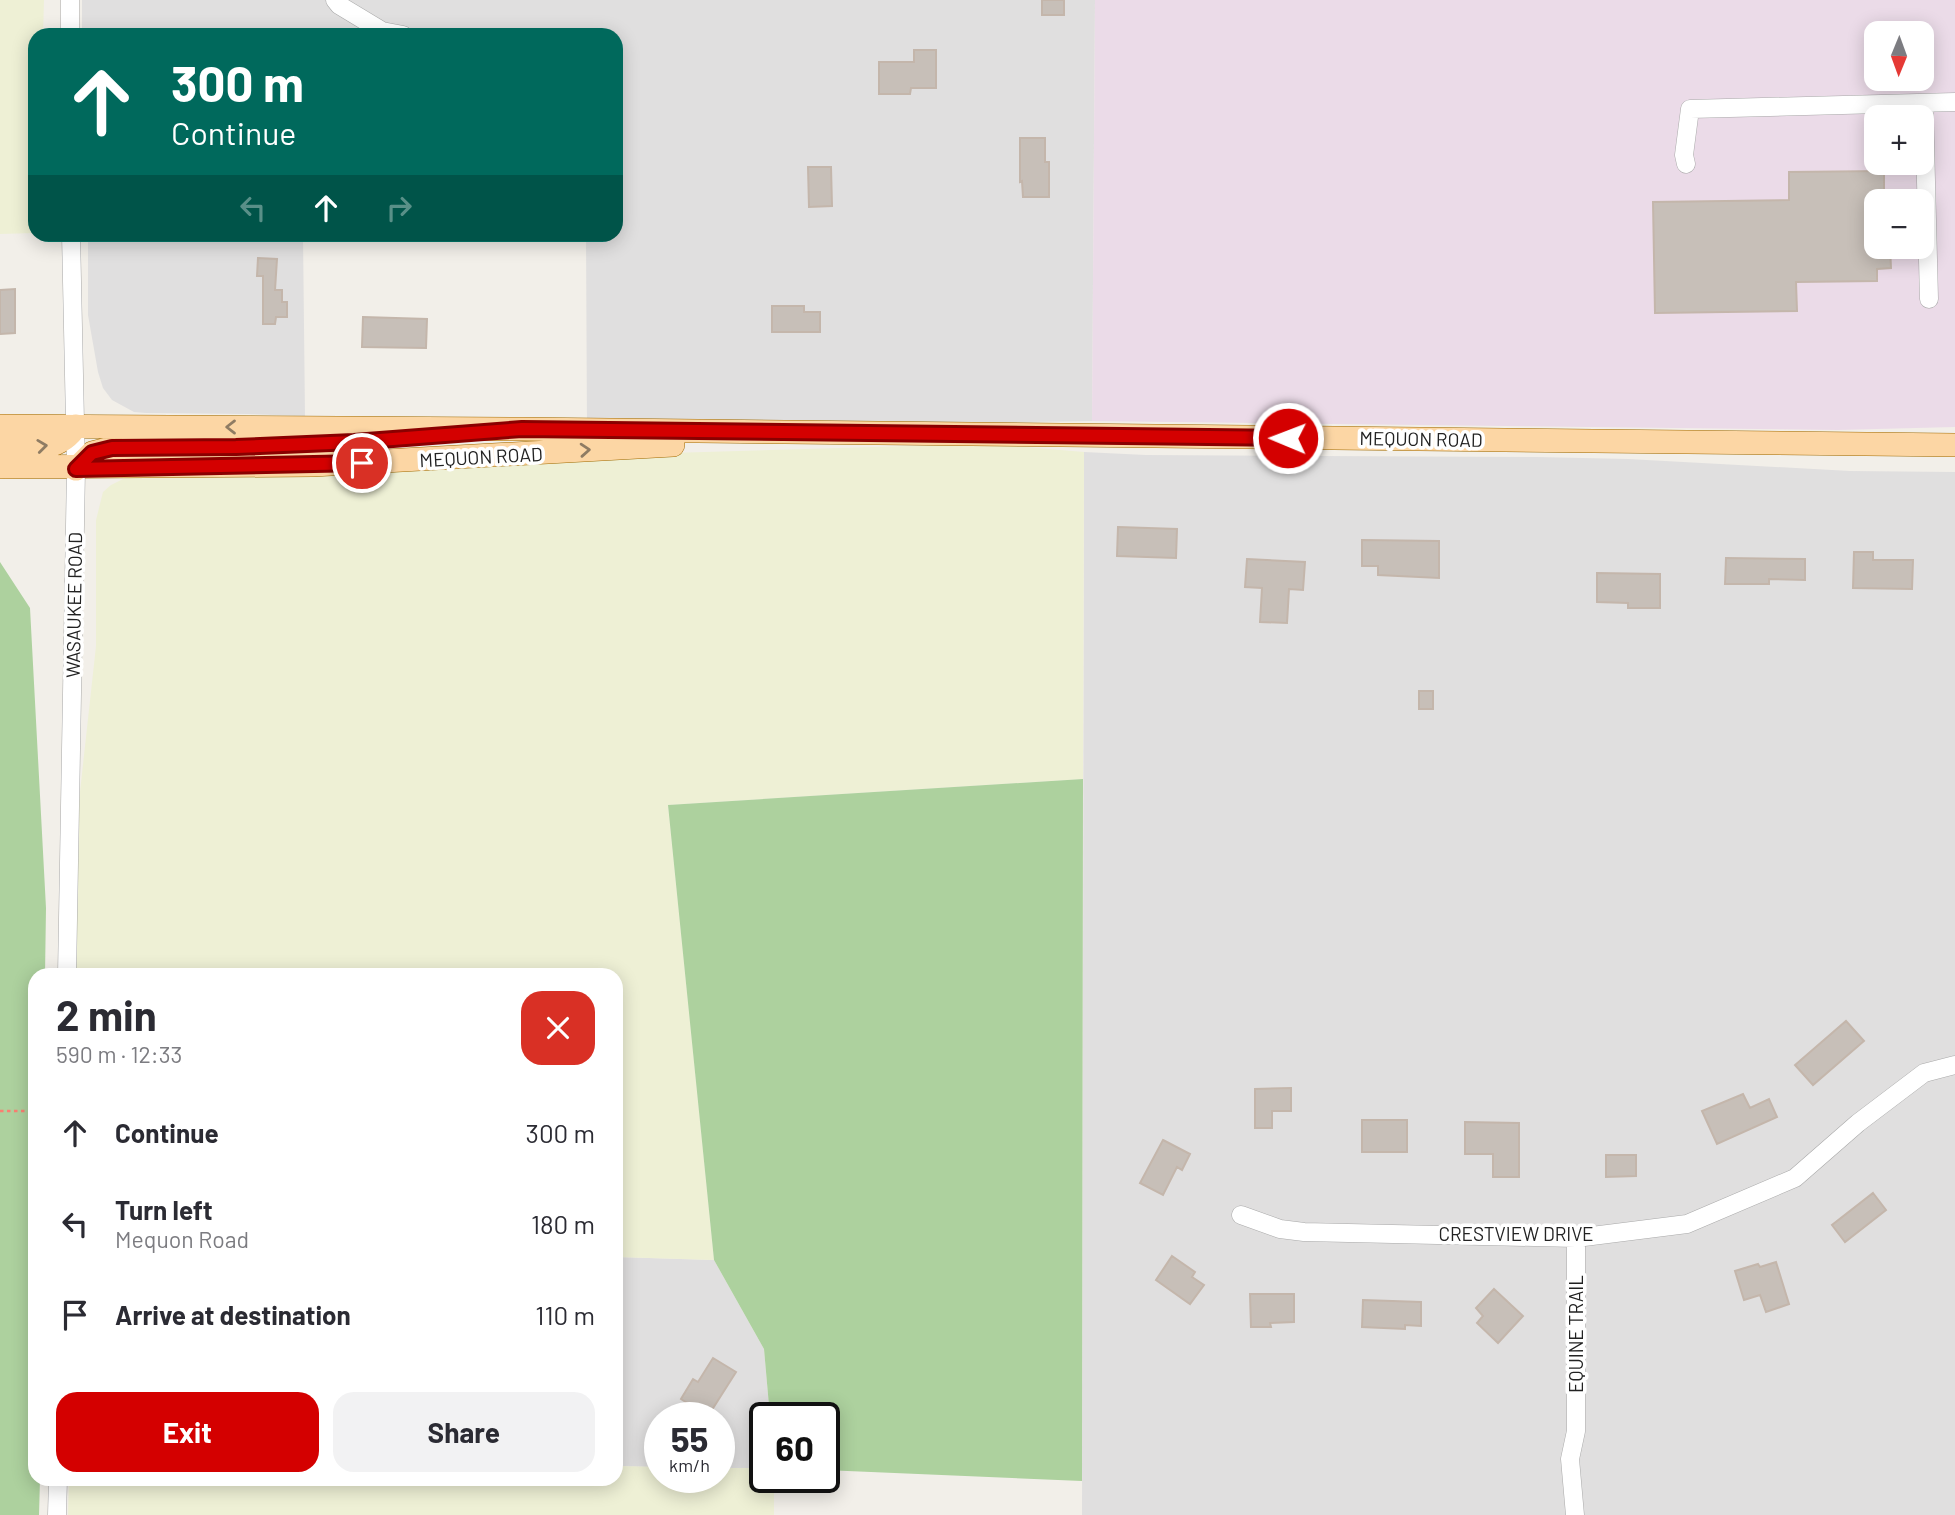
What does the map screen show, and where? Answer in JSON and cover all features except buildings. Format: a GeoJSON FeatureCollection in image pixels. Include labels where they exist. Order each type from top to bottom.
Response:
{"type":"FeatureCollection","features":[{"type":"Feature","properties":{"kind":"main road","name":"MEQUON ROAD"},"geometry":{"type":"LineString","coordinates":[[0,426],[1955,445]]}},
{"type":"Feature","properties":{"kind":"main road"},"geometry":{"type":"LineString","coordinates":[[0,448],[47,447],[66,439],[76,426]]}},
{"type":"Feature","properties":{"kind":"main road"},"geometry":{"type":"LineString","coordinates":[[76,469],[92,453],[112,448],[354,442],[522,429]]}},
{"type":"Feature","properties":{"kind":"main road","name":"MEQUON ROAD"},"geometry":{"type":"LineString","coordinates":[[0,467],[76,469],[313,466],[844,434]]}},
{"type":"Feature","properties":{"kind":"street"},"geometry":{"type":"LineString","coordinates":[[70,0],[70,28]]}},
{"type":"Feature","properties":{"kind":"street"},"geometry":{"type":"LineString","coordinates":[[335,0],[377,28]]}},
{"type":"Feature","properties":{"kind":"street"},"geometry":{"type":"LineString","coordinates":[[1686,164],[1684,155],[1690,110],[1955,102]]}},
{"type":"Feature","properties":{"kind":"street"},"geometry":{"type":"LineString","coordinates":[[1924,103],[1929,299]]}},
{"type":"Feature","properties":{"kind":"street","name":"WASAUKEE ROAD"},"geometry":{"type":"LineString","coordinates":[[67,968],[76,469],[71,242]]}},
{"type":"Feature","properties":{"kind":"street","name":"CRESTVIEW DRIVE"},"geometry":{"type":"LineString","coordinates":[[1241,1215],[1280,1229],[1304,1232],[1576,1238],[1687,1224],[1795,1178],[1858,1123],[1924,1073],[1955,1065]]}},
{"type":"Feature","properties":{"kind":"street","name":"EQUINE TRAIL"},"geometry":{"type":"LineString","coordinates":[[1573,1513],[1570,1459],[1576,1431],[1576,1238]]}},
{"type":"Feature","properties":{"kind":"street"},"geometry":{"type":"LineString","coordinates":[[57,1515],[58,1486]]}},
{"type":"Feature","properties":{"kind":"path"},"geometry":{"type":"LineString","coordinates":[[0,1111],[28,1111]]}},
{"type":"Feature","properties":{"kind":"shaded area"},"geometry":{"type":"Polygon","coordinates":[[[82,0],[1095,0],[1092,421],[587,430],[586,242],[623,242],[623,28],[82,28],[82,0]]]}},
{"type":"Feature","properties":{"kind":"shaded area"},"geometry":{"type":"Polygon","coordinates":[[[1095,0],[1955,0],[1955,427],[1838,430],[1092,421],[1095,0]]]}},
{"type":"Feature","properties":{"kind":"shaded area"},"geometry":{"type":"Polygon","coordinates":[[[88,242],[303,242],[305,416],[134,412],[112,400],[103,388],[88,315],[88,242]]]}},
{"type":"Feature","properties":{"kind":"shaded area"},"geometry":{"type":"Polygon","coordinates":[[[1084,452],[1146,455],[1628,459],[1850,471],[1955,472],[1955,1515],[1082,1515],[1084,452]]]}},
{"type":"Feature","properties":{"kind":"shaded area"},"geometry":{"type":"Polygon","coordinates":[[[623,1257],[714,1260],[764,1349],[769,1402],[749,1402],[749,1468],[735,1468],[735,1402],[644,1402],[644,1467],[623,1466],[623,1257]]]}},
{"type":"Feature","properties":{"kind":"green space"},"geometry":{"type":"Polygon","coordinates":[[[0,0],[44,0],[43,28],[28,28],[28,233],[0,234],[0,0]]]}},
{"type":"Feature","properties":{"kind":"green space"},"geometry":{"type":"Polygon","coordinates":[[[944,445],[1014,446],[1084,452],[1083,779],[668,805],[714,1260],[623,1257],[623,968],[74,968],[78,810],[96,646],[96,520],[103,492],[123,479],[143,475],[636,454],[944,445]]]}},
{"type":"Feature","properties":{"kind":"green space"},"geometry":{"type":"Polygon","coordinates":[[[0,562],[30,608],[46,908],[45,968],[28,968],[28,1486],[40,1486],[39,1515],[0,1515],[0,562]]]}},
{"type":"Feature","properties":{"kind":"green space"},"geometry":{"type":"Polygon","coordinates":[[[1083,779],[1082,1481],[840,1471],[840,1402],[769,1402],[764,1349],[714,1260],[668,805],[1083,779]]]}},
{"type":"Feature","properties":{"kind":"green space"},"geometry":{"type":"Polygon","coordinates":[[[623,1466],[644,1467],[644,1493],[735,1493],[735,1468],[749,1468],[749,1493],[774,1493],[774,1515],[68,1515],[69,1486],[623,1486],[623,1466]]]}},
{"type":"Feature","properties":{"kind":"route"},"geometry":{"type":"LineString","coordinates":[[362,463],[76,469],[92,453],[112,448],[354,442],[522,429],[1288,438]]}}]}
